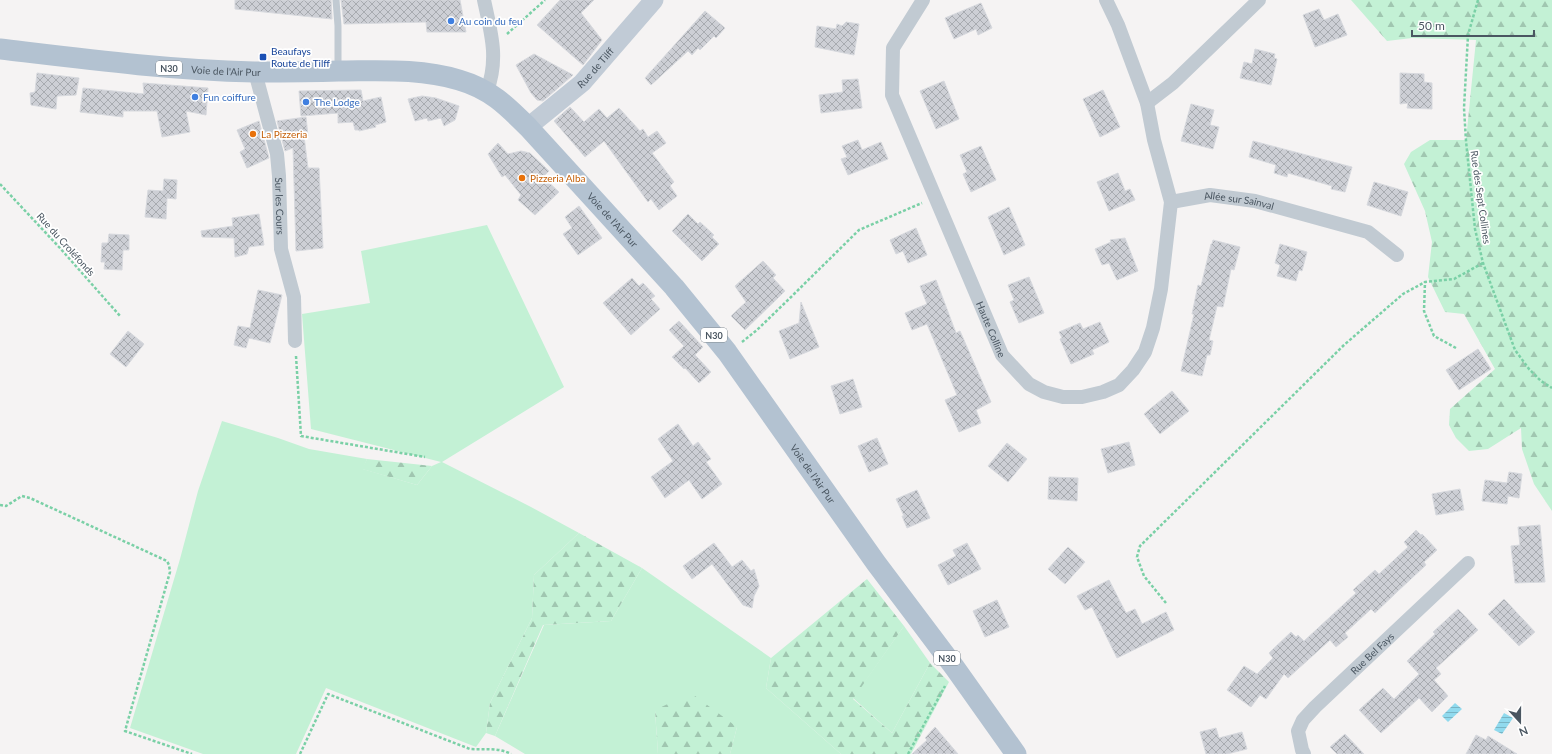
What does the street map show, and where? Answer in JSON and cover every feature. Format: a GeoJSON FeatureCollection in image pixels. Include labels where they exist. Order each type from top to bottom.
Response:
{"type":"FeatureCollection","features":[{"type":"Feature","properties":{"kind":"main road","name":"Rue de Tilff"},"geometry":{"type":"LineString","coordinates":[[528,127],[582,83],[654,0]]}},
{"type":"Feature","properties":{"kind":"main road","name":"Voie de l'Air Pur"},"geometry":{"type":"LineString","coordinates":[[0,49],[194,70],[256,72],[405,71],[437,75],[459,80],[487,91],[509,108],[528,127],[674,287],[727,352],[876,563],[1016,754]]}},
{"type":"Feature","properties":{"kind":"street"},"geometry":{"type":"LineString","coordinates":[[484,0],[492,42],[494,68],[487,91]]}},
{"type":"Feature","properties":{"kind":"street","name":"Haute Colline"},"geometry":{"type":"LineString","coordinates":[[923,0],[893,48],[892,95],[1002,355],[1029,384],[1044,392],[1063,397],[1089,396],[1119,385],[1133,370],[1145,352],[1153,328],[1161,289],[1171,202]]}},
{"type":"Feature","properties":{"kind":"street"},"geometry":{"type":"LineString","coordinates":[[1106,0],[1118,25],[1146,103],[1154,140],[1171,202]]}},
{"type":"Feature","properties":{"kind":"street"},"geometry":{"type":"LineString","coordinates":[[1146,103],[1173,83],[1259,0]]}},
{"type":"Feature","properties":{"kind":"street","name":"Sur les Cours"},"geometry":{"type":"LineString","coordinates":[[256,72],[277,154],[281,249],[294,297],[295,341]]}},
{"type":"Feature","properties":{"kind":"street","name":"Allée sur Sainval"},"geometry":{"type":"LineString","coordinates":[[1171,202],[1210,195],[1255,201],[1368,232],[1397,255]]}},
{"type":"Feature","properties":{"kind":"street","name":"Rue Bel Fays"},"geometry":{"type":"LineString","coordinates":[[1304,754],[1298,731],[1304,720],[1321,702],[1468,563]]}},
{"type":"Feature","properties":{"kind":"lane"},"geometry":{"type":"LineString","coordinates":[[336,0],[338,26],[338,71]]}},
{"type":"Feature","properties":{"kind":"path"},"geometry":{"type":"LineString","coordinates":[[492,42],[511,31],[544,0]]}},
{"type":"Feature","properties":{"kind":"path","name":"Rue des Sept Collines"},"geometry":{"type":"LineString","coordinates":[[1478,0],[1468,35],[1464,108],[1466,141],[1476,229],[1483,263],[1515,350],[1529,369],[1541,381],[1552,388]]}},
{"type":"Feature","properties":{"kind":"path","name":"Rue du Croléfonds"},"geometry":{"type":"LineString","coordinates":[[0,184],[59,247],[120,316]]}},
{"type":"Feature","properties":{"kind":"path"},"geometry":{"type":"LineString","coordinates":[[727,352],[757,330],[858,230],[936,197]]}},
{"type":"Feature","properties":{"kind":"path"},"geometry":{"type":"LineString","coordinates":[[1166,603],[1144,576],[1137,557],[1140,546],[1344,345],[1403,294],[1425,282],[1454,279],[1483,263]]}},
{"type":"Feature","properties":{"kind":"path"},"geometry":{"type":"LineString","coordinates":[[1425,282],[1424,311],[1434,336],[1456,348]]}},
{"type":"Feature","properties":{"kind":"path"},"geometry":{"type":"LineString","coordinates":[[295,341],[301,436],[425,457]]}},
{"type":"Feature","properties":{"kind":"path"},"geometry":{"type":"LineString","coordinates":[[0,505],[6,506],[22,496],[30,498],[166,561],[169,565],[170,572],[126,731],[192,754]]}},
{"type":"Feature","properties":{"kind":"path"},"geometry":{"type":"LineString","coordinates":[[908,754],[954,668]]}},
{"type":"Feature","properties":{"kind":"path"},"geometry":{"type":"LineString","coordinates":[[300,754],[328,694],[470,749],[483,750],[495,748],[511,754]]}},
{"type":"Feature","properties":{"kind":"green space"},"geometry":{"type":"Polygon","coordinates":[[[1351,0],[1552,0],[1552,511],[1534,484],[1522,449],[1521,428],[1488,449],[1469,451],[1456,438],[1449,425],[1450,409],[1495,369],[1464,314],[1445,312],[1428,277],[1432,242],[1425,211],[1404,164],[1411,152],[1430,140],[1466,140],[1476,40],[1412,38],[1387,41],[1351,0]]]}},
{"type":"Feature","properties":{"kind":"green space"},"geometry":{"type":"Polygon","coordinates":[[[487,225],[564,387],[442,462],[579,533],[534,575],[532,618],[490,703],[486,733],[476,747],[326,688],[296,754],[203,754],[130,728],[180,559],[198,491],[222,421],[309,449],[367,459],[363,469],[417,485],[432,466],[441,462],[311,429],[302,314],[370,303],[361,251],[487,225]]]}},
{"type":"Feature","properties":{"kind":"green space"},"geometry":{"type":"Polygon","coordinates":[[[367,459],[432,466],[417,485],[362,469],[367,459]]]}},
{"type":"Feature","properties":{"kind":"green space"},"geometry":{"type":"Polygon","coordinates":[[[579,533],[642,568],[611,621],[543,625],[495,736],[486,733],[490,703],[532,618],[534,575],[579,533]]]}},
{"type":"Feature","properties":{"kind":"green space"},"geometry":{"type":"Polygon","coordinates":[[[642,568],[771,658],[766,688],[841,754],[730,754],[737,727],[655,711],[658,754],[525,754],[495,736],[544,625],[611,621],[642,568]]]}},
{"type":"Feature","properties":{"kind":"green space"},"geometry":{"type":"Polygon","coordinates":[[[867,579],[904,626],[853,699],[892,733],[930,663],[949,682],[911,754],[841,754],[766,688],[771,658],[867,579]]]}},
{"type":"Feature","properties":{"kind":"green space"},"geometry":{"type":"Polygon","coordinates":[[[904,626],[930,663],[892,733],[853,698],[904,626]]]}},
{"type":"Feature","properties":{"kind":"green space"},"geometry":{"type":"Polygon","coordinates":[[[691,693],[737,727],[730,754],[658,754],[655,710],[691,693]]]}},
{"type":"Feature","properties":{"kind":"water"},"geometry":{"type":"Polygon","coordinates":[[[1455,703],[1462,709],[1448,722],[1442,716],[1455,703]]]}},
{"type":"Feature","properties":{"kind":"water"},"geometry":{"type":"Polygon","coordinates":[[[1504,713],[1513,718],[1502,734],[1494,730],[1504,713]]]}},
{"type":"Feature","properties":{"kind":"building"},"geometry":{"type":"Polygon","coordinates":[[[235,0],[331,0],[332,19],[235,9],[235,0]]]}},
{"type":"Feature","properties":{"kind":"building"},"geometry":{"type":"Polygon","coordinates":[[[341,0],[460,0],[466,32],[427,32],[426,22],[344,24],[341,0]]]}},
{"type":"Feature","properties":{"kind":"building"},"geometry":{"type":"Polygon","coordinates":[[[560,0],[594,0],[581,13],[602,40],[583,65],[537,25],[560,0]]]}},
{"type":"Feature","properties":{"kind":"building"},"geometry":{"type":"Polygon","coordinates":[[[981,3],[992,28],[978,35],[976,29],[954,39],[945,18],[981,3]]]}},
{"type":"Feature","properties":{"kind":"building"},"geometry":{"type":"Polygon","coordinates":[[[1319,9],[1324,20],[1338,14],[1347,35],[1315,47],[1303,15],[1319,9]]]}},
{"type":"Feature","properties":{"kind":"building"},"geometry":{"type":"Polygon","coordinates":[[[705,11],[725,28],[716,38],[714,36],[700,50],[698,48],[692,55],[688,51],[651,85],[645,78],[705,11]]]}},
{"type":"Feature","properties":{"kind":"building"},"geometry":{"type":"Polygon","coordinates":[[[846,22],[859,24],[854,55],[815,47],[817,26],[836,29],[837,24],[842,26],[846,22]]]}},
{"type":"Feature","properties":{"kind":"building"},"geometry":{"type":"Polygon","coordinates":[[[1255,49],[1275,54],[1274,58],[1277,59],[1271,85],[1240,78],[1244,62],[1252,64],[1255,49]]]}},
{"type":"Feature","properties":{"kind":"building"},"geometry":{"type":"Polygon","coordinates":[[[534,54],[573,75],[543,101],[537,100],[531,93],[516,65],[534,54]]]}},
{"type":"Feature","properties":{"kind":"building"},"geometry":{"type":"Polygon","coordinates":[[[37,73],[79,78],[76,95],[57,96],[56,109],[31,105],[30,93],[35,92],[37,73]]]}},
{"type":"Feature","properties":{"kind":"building"},"geometry":{"type":"Polygon","coordinates":[[[1400,73],[1424,74],[1424,82],[1432,83],[1432,109],[1407,108],[1408,103],[1400,104],[1400,73]]]}},
{"type":"Feature","properties":{"kind":"building"},"geometry":{"type":"Polygon","coordinates":[[[858,79],[862,108],[821,113],[819,95],[843,92],[842,80],[858,79]]]}},
{"type":"Feature","properties":{"kind":"building"},"geometry":{"type":"Polygon","coordinates":[[[944,81],[959,119],[936,129],[920,91],[944,81]]]}},
{"type":"Feature","properties":{"kind":"building"},"geometry":{"type":"Polygon","coordinates":[[[143,83],[208,88],[206,115],[186,111],[190,132],[162,137],[157,111],[123,111],[123,117],[80,112],[83,88],[144,94],[143,83]]]}},
{"type":"Feature","properties":{"kind":"building"},"geometry":{"type":"Polygon","coordinates":[[[361,90],[363,101],[381,97],[386,122],[375,125],[376,127],[359,131],[355,130],[353,122],[338,123],[338,113],[301,116],[299,91],[361,90]]]}},
{"type":"Feature","properties":{"kind":"building"},"geometry":{"type":"Polygon","coordinates":[[[1103,90],[1120,127],[1100,137],[1083,99],[1103,90]]]}},
{"type":"Feature","properties":{"kind":"building"},"geometry":{"type":"Polygon","coordinates":[[[422,96],[436,98],[459,106],[455,120],[444,126],[441,118],[428,121],[427,118],[415,121],[408,99],[422,96]]]}},
{"type":"Feature","properties":{"kind":"building"},"geometry":{"type":"Polygon","coordinates":[[[1191,104],[1214,110],[1210,125],[1219,127],[1213,149],[1181,141],[1191,104]]]}},
{"type":"Feature","properties":{"kind":"building"},"geometry":{"type":"Polygon","coordinates":[[[570,107],[584,122],[599,109],[607,118],[619,108],[640,131],[643,129],[648,137],[657,131],[666,143],[652,153],[674,182],[670,186],[677,196],[659,210],[651,199],[648,202],[604,141],[585,157],[554,121],[570,107]]]}},
{"type":"Feature","properties":{"kind":"building"},"geometry":{"type":"Polygon","coordinates":[[[306,117],[308,136],[304,136],[308,168],[319,168],[323,248],[296,251],[293,148],[285,151],[277,121],[306,117]]]}},
{"type":"Feature","properties":{"kind":"building"},"geometry":{"type":"Polygon","coordinates":[[[259,121],[269,158],[247,168],[240,152],[245,149],[237,130],[259,121]]]}},
{"type":"Feature","properties":{"kind":"building"},"geometry":{"type":"Polygon","coordinates":[[[858,140],[862,150],[881,142],[888,159],[848,175],[841,159],[847,157],[842,146],[858,140]]]}},
{"type":"Feature","properties":{"kind":"building"},"geometry":{"type":"Polygon","coordinates":[[[1253,141],[1352,167],[1345,192],[1331,189],[1332,186],[1288,173],[1287,177],[1274,173],[1276,165],[1249,157],[1253,141]]]}},
{"type":"Feature","properties":{"kind":"building"},"geometry":{"type":"Polygon","coordinates":[[[498,143],[508,154],[521,151],[530,153],[549,171],[543,177],[559,192],[535,215],[518,200],[521,195],[505,175],[502,177],[488,154],[498,143]]]}},
{"type":"Feature","properties":{"kind":"building"},"geometry":{"type":"Polygon","coordinates":[[[981,146],[996,180],[971,192],[963,174],[967,172],[960,155],[981,146]]]}},
{"type":"Feature","properties":{"kind":"building"},"geometry":{"type":"Polygon","coordinates":[[[1118,173],[1125,191],[1130,189],[1135,200],[1109,211],[1097,182],[1118,173]]]}},
{"type":"Feature","properties":{"kind":"building"},"geometry":{"type":"Polygon","coordinates":[[[164,179],[177,180],[176,199],[167,198],[166,219],[145,217],[148,190],[163,191],[164,179]]]}},
{"type":"Feature","properties":{"kind":"building"},"geometry":{"type":"Polygon","coordinates":[[[1374,182],[1408,192],[1401,216],[1367,205],[1374,182]]]}},
{"type":"Feature","properties":{"kind":"building"},"geometry":{"type":"Polygon","coordinates":[[[579,206],[602,238],[578,255],[563,234],[572,228],[565,217],[579,206]]]}},
{"type":"Feature","properties":{"kind":"building"},"geometry":{"type":"Polygon","coordinates":[[[1009,207],[1025,245],[1004,255],[988,217],[1009,207]]]}},
{"type":"Feature","properties":{"kind":"building"},"geometry":{"type":"Polygon","coordinates":[[[259,214],[264,245],[249,247],[247,254],[235,257],[234,238],[202,237],[201,231],[233,226],[232,218],[259,214]]]}},
{"type":"Feature","properties":{"kind":"building"},"geometry":{"type":"Polygon","coordinates":[[[688,214],[698,224],[700,222],[714,235],[712,237],[719,244],[702,261],[672,231],[688,214]]]}},
{"type":"Feature","properties":{"kind":"building"},"geometry":{"type":"Polygon","coordinates":[[[916,228],[927,255],[908,263],[903,251],[896,254],[890,240],[916,228]]]}},
{"type":"Feature","properties":{"kind":"building"},"geometry":{"type":"Polygon","coordinates":[[[109,234],[129,235],[129,250],[123,250],[122,270],[104,269],[105,262],[101,262],[102,243],[108,243],[109,234]]]}},
{"type":"Feature","properties":{"kind":"building"},"geometry":{"type":"Polygon","coordinates":[[[1125,238],[1138,271],[1117,280],[1109,263],[1102,265],[1095,249],[1111,242],[1110,240],[1125,238]]]}},
{"type":"Feature","properties":{"kind":"building"},"geometry":{"type":"Polygon","coordinates":[[[1213,240],[1240,247],[1234,270],[1231,269],[1223,307],[1217,306],[1209,340],[1213,341],[1210,355],[1207,355],[1202,376],[1181,371],[1194,314],[1192,314],[1198,285],[1201,286],[1213,240]]]}},
{"type":"Feature","properties":{"kind":"building"},"geometry":{"type":"Polygon","coordinates":[[[1280,244],[1307,252],[1302,271],[1299,270],[1296,281],[1277,276],[1280,265],[1275,263],[1280,244]]]}},
{"type":"Feature","properties":{"kind":"building"},"geometry":{"type":"Polygon","coordinates":[[[763,261],[776,275],[773,278],[785,291],[745,330],[731,316],[746,302],[735,286],[763,261]]]}},
{"type":"Feature","properties":{"kind":"building"},"geometry":{"type":"Polygon","coordinates":[[[1029,277],[1044,313],[1019,323],[1010,302],[1014,300],[1008,285],[1029,277]]]}},
{"type":"Feature","properties":{"kind":"building"},"geometry":{"type":"Polygon","coordinates":[[[632,278],[639,286],[643,283],[655,296],[651,299],[660,309],[631,335],[603,303],[632,278]]]}},
{"type":"Feature","properties":{"kind":"building"},"geometry":{"type":"Polygon","coordinates":[[[936,280],[956,333],[960,331],[991,402],[976,410],[981,423],[959,432],[945,400],[957,395],[927,324],[912,330],[905,313],[927,304],[920,286],[936,280]]]}},
{"type":"Feature","properties":{"kind":"building"},"geometry":{"type":"Polygon","coordinates":[[[258,290],[282,295],[270,343],[249,338],[246,348],[234,345],[238,326],[250,328],[258,290]]]}},
{"type":"Feature","properties":{"kind":"building"},"geometry":{"type":"Polygon","coordinates":[[[801,302],[819,347],[790,359],[779,331],[799,323],[801,302]]]}},
{"type":"Feature","properties":{"kind":"building"},"geometry":{"type":"Polygon","coordinates":[[[679,321],[703,347],[695,355],[711,372],[699,383],[672,357],[684,346],[669,330],[679,321]]]}},
{"type":"Feature","properties":{"kind":"building"},"geometry":{"type":"Polygon","coordinates":[[[1100,322],[1109,342],[1092,350],[1094,354],[1071,364],[1060,339],[1062,338],[1059,332],[1080,323],[1083,329],[1100,322]]]}},
{"type":"Feature","properties":{"kind":"building"},"geometry":{"type":"Polygon","coordinates":[[[128,331],[144,344],[126,367],[110,354],[128,331]]]}},
{"type":"Feature","properties":{"kind":"building"},"geometry":{"type":"Polygon","coordinates":[[[1478,349],[1491,369],[1459,390],[1446,370],[1478,349]]]}},
{"type":"Feature","properties":{"kind":"building"},"geometry":{"type":"Polygon","coordinates":[[[853,379],[862,407],[840,414],[831,386],[853,379]]]}},
{"type":"Feature","properties":{"kind":"building"},"geometry":{"type":"Polygon","coordinates":[[[1172,391],[1189,411],[1160,434],[1144,414],[1172,391]]]}},
{"type":"Feature","properties":{"kind":"building"},"geometry":{"type":"Polygon","coordinates":[[[678,424],[693,446],[698,442],[711,459],[706,462],[722,484],[702,499],[689,480],[665,498],[651,477],[673,461],[658,439],[678,424]]]}},
{"type":"Feature","properties":{"kind":"building"},"geometry":{"type":"Polygon","coordinates":[[[877,438],[888,464],[869,472],[858,446],[877,438]]]}},
{"type":"Feature","properties":{"kind":"building"},"geometry":{"type":"Polygon","coordinates":[[[1129,442],[1135,465],[1108,473],[1101,449],[1129,442]]]}},
{"type":"Feature","properties":{"kind":"building"},"geometry":{"type":"Polygon","coordinates":[[[1007,443],[1027,459],[1008,482],[988,466],[1007,443]]]}},
{"type":"Feature","properties":{"kind":"building"},"geometry":{"type":"Polygon","coordinates":[[[1509,472],[1522,474],[1519,498],[1508,496],[1507,504],[1482,501],[1485,480],[1507,483],[1509,472]]]}},
{"type":"Feature","properties":{"kind":"building"},"geometry":{"type":"Polygon","coordinates":[[[1049,477],[1078,478],[1077,501],[1048,499],[1049,477]]]}},
{"type":"Feature","properties":{"kind":"building"},"geometry":{"type":"Polygon","coordinates":[[[1460,489],[1464,510],[1436,515],[1432,494],[1460,489]]]}},
{"type":"Feature","properties":{"kind":"building"},"geometry":{"type":"Polygon","coordinates":[[[917,490],[930,518],[907,528],[902,516],[904,516],[896,499],[917,490]]]}},
{"type":"Feature","properties":{"kind":"building"},"geometry":{"type":"Polygon","coordinates":[[[1540,525],[1545,582],[1515,583],[1511,546],[1520,545],[1518,527],[1540,525]]]}},
{"type":"Feature","properties":{"kind":"building"},"geometry":{"type":"Polygon","coordinates":[[[1416,530],[1421,535],[1422,534],[1437,550],[1424,562],[1426,565],[1375,613],[1371,609],[1345,633],[1348,637],[1336,647],[1330,640],[1288,678],[1284,674],[1266,699],[1260,695],[1251,707],[1227,690],[1244,666],[1257,674],[1273,658],[1269,653],[1291,632],[1296,637],[1298,635],[1304,641],[1356,593],[1353,590],[1375,570],[1379,574],[1408,547],[1404,542],[1416,530]]]}},
{"type":"Feature","properties":{"kind":"building"},"geometry":{"type":"Polygon","coordinates":[[[714,543],[732,567],[742,560],[751,571],[754,569],[759,586],[754,596],[752,608],[743,605],[712,564],[692,579],[683,566],[714,543]]]}},
{"type":"Feature","properties":{"kind":"building"},"geometry":{"type":"Polygon","coordinates":[[[967,543],[981,569],[948,585],[938,565],[956,556],[953,550],[967,543]]]}},
{"type":"Feature","properties":{"kind":"building"},"geometry":{"type":"Polygon","coordinates":[[[1068,547],[1085,562],[1065,584],[1048,569],[1068,547]]]}},
{"type":"Feature","properties":{"kind":"building"},"geometry":{"type":"Polygon","coordinates":[[[1109,580],[1126,613],[1135,609],[1142,624],[1166,612],[1174,630],[1117,658],[1092,607],[1085,610],[1077,596],[1109,580]]]}},
{"type":"Feature","properties":{"kind":"building"},"geometry":{"type":"Polygon","coordinates":[[[1504,599],[1535,632],[1519,646],[1488,614],[1504,599]]]}},
{"type":"Feature","properties":{"kind":"building"},"geometry":{"type":"Polygon","coordinates":[[[997,600],[1009,627],[985,637],[973,611],[997,600]]]}},
{"type":"Feature","properties":{"kind":"building"},"geometry":{"type":"Polygon","coordinates":[[[1458,609],[1478,630],[1436,668],[1441,674],[1434,680],[1448,696],[1432,712],[1419,698],[1381,733],[1359,710],[1383,688],[1394,699],[1419,674],[1407,661],[1435,634],[1433,632],[1458,609]]]}},
{"type":"Feature","properties":{"kind":"building"},"geometry":{"type":"Polygon","coordinates":[[[935,727],[958,754],[912,754],[927,740],[925,738],[935,727]]]}},
{"type":"Feature","properties":{"kind":"building"},"geometry":{"type":"Polygon","coordinates":[[[1216,728],[1219,738],[1242,732],[1247,749],[1227,754],[1206,754],[1200,732],[1216,728]]]}},
{"type":"Feature","properties":{"kind":"building"},"geometry":{"type":"Polygon","coordinates":[[[1345,734],[1364,754],[1337,754],[1330,747],[1345,734]]]}},
{"type":"Feature","properties":{"kind":"building"},"geometry":{"type":"Polygon","coordinates":[[[1476,735],[1486,740],[1488,736],[1517,754],[1466,754],[1476,735]]]}},
{"type":"Feature","properties":{"kind":"place","name":"Au coin du feu"},"geometry":{"type":"Point","coordinates":[451,21]}},
{"type":"Feature","properties":{"kind":"place","name":"Beaufays Route de Tilff"},"geometry":{"type":"Point","coordinates":[263,57]}},
{"type":"Feature","properties":{"kind":"place","name":"Fun coiffure"},"geometry":{"type":"Point","coordinates":[195,97]}},
{"type":"Feature","properties":{"kind":"place","name":"The Lodge"},"geometry":{"type":"Point","coordinates":[306,102]}},
{"type":"Feature","properties":{"kind":"place","name":"La Pizzeria"},"geometry":{"type":"Point","coordinates":[253,134]}},
{"type":"Feature","properties":{"kind":"place","name":"Pizzeria Alba"},"geometry":{"type":"Point","coordinates":[522,178]}}]}
